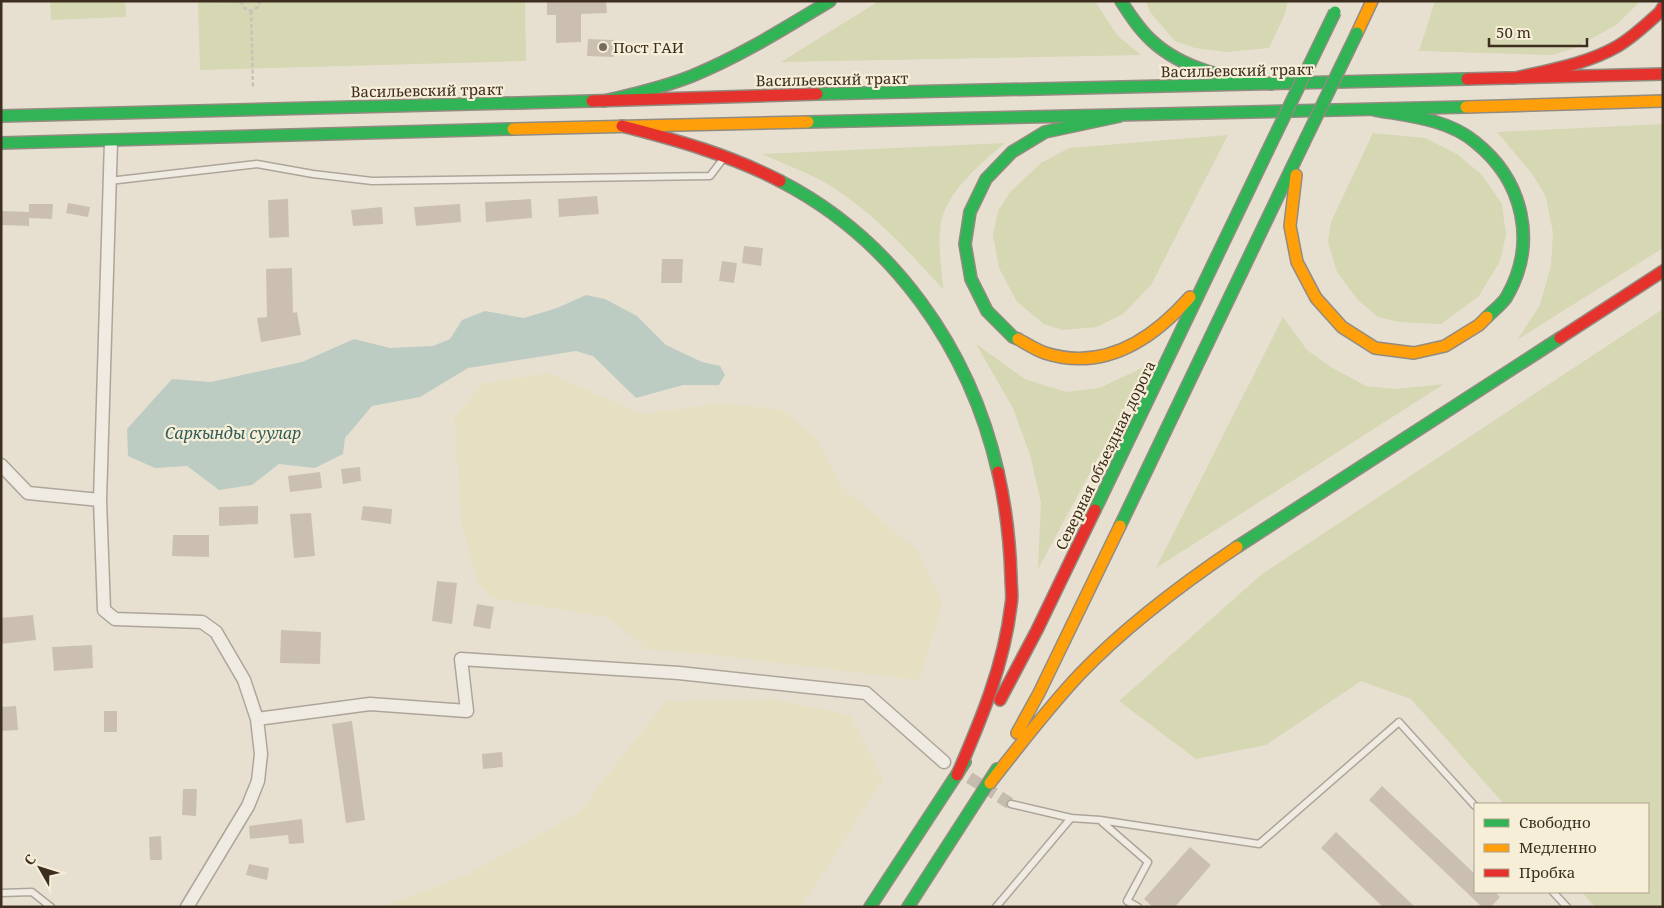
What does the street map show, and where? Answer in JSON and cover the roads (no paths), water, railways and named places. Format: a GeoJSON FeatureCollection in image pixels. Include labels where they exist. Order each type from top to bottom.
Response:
{"type":"FeatureCollection","features":[{"type":"Feature","properties":{"kind":"main road"},"geometry":{"type":"LineString","coordinates":[[604,101],[662,86],[702,72],[758,43],[830,1]]}},
{"type":"Feature","properties":{"kind":"main road"},"geometry":{"type":"LineString","coordinates":[[1122,1],[1141,31],[1166,54],[1195,69],[1272,84]]}},
{"type":"Feature","properties":{"kind":"main road"},"geometry":{"type":"LineString","coordinates":[[908,907],[990,783],[1043,684],[1372,1]]}},
{"type":"Feature","properties":{"kind":"main road","name":"Северная объездная дорога"},"geometry":{"type":"LineString","coordinates":[[870,907],[957,775],[1002,697],[1037,630],[1322,38],[1336,5]]}},
{"type":"Feature","properties":{"kind":"main road"},"geometry":{"type":"LineString","coordinates":[[1515,78],[1604,53],[1630,38],[1660,12],[1663,7]]}},
{"type":"Feature","properties":{"kind":"main road","name":"Васильевский тракт"},"geometry":{"type":"LineString","coordinates":[[1,116],[111,141],[622,126],[696,111],[1272,84],[1663,74]]}},
{"type":"Feature","properties":{"kind":"main road","name":"Васильевский тракт"},"geometry":{"type":"LineString","coordinates":[[1,143],[52,128],[604,101],[696,111],[1120,116],[1663,101]]}},
{"type":"Feature","properties":{"kind":"main road"},"geometry":{"type":"LineString","coordinates":[[1301,150],[1292,192],[1290,226],[1297,262],[1316,298],[1342,327],[1375,348],[1414,353],[1445,346],[1479,325],[1505,299],[1521,264],[1524,228],[1515,192],[1497,164],[1475,141],[1448,126],[1419,118],[1375,110]]}},
{"type":"Feature","properties":{"kind":"main road"},"geometry":{"type":"LineString","coordinates":[[1120,116],[1046,132],[1012,152],[986,179],[970,212],[965,244],[971,279],[987,311],[1013,337],[1045,353],[1076,359],[1112,354],[1144,338],[1172,318],[1194,293],[1216,258]]}},
{"type":"Feature","properties":{"kind":"main road"},"geometry":{"type":"LineString","coordinates":[[622,126],[672,139],[758,168],[802,192],[846,221],[880,252],[914,290],[946,337],[971,386],[990,440],[1003,490],[1011,550],[1012,606],[1002,661],[984,713],[957,775]]}},
{"type":"Feature","properties":{"kind":"main road"},"geometry":{"type":"LineString","coordinates":[[990,783],[1071,684],[1112,643],[1163,601],[1224,556],[1663,271]]}},
{"type":"Feature","properties":{"kind":"street"},"geometry":{"type":"LineString","coordinates":[[111,141],[100,500],[104,610],[115,619],[202,622],[216,632],[244,680],[257,719],[261,754],[258,781],[248,806],[187,907]]}},
{"type":"Feature","properties":{"kind":"street"},"geometry":{"type":"LineString","coordinates":[[1,465],[28,493],[100,500]]}},
{"type":"Feature","properties":{"kind":"street"},"geometry":{"type":"LineString","coordinates":[[257,719],[370,704],[468,710],[460,659],[678,673],[866,693],[944,762]]}},
{"type":"Feature","properties":{"kind":"lane"},"geometry":{"type":"LineString","coordinates":[[110,181],[257,164],[313,174],[372,181],[710,176],[725,156]]}},
{"type":"Feature","properties":{"kind":"lane"},"geometry":{"type":"LineString","coordinates":[[1011,804],[1071,818],[1100,820],[1259,844],[1399,722],[1474,805]]}},
{"type":"Feature","properties":{"kind":"lane"},"geometry":{"type":"LineString","coordinates":[[996,907],[1071,818]]}},
{"type":"Feature","properties":{"kind":"lane"},"geometry":{"type":"LineString","coordinates":[[1100,820],[1148,862],[1127,901],[1138,907]]}},
{"type":"Feature","properties":{"kind":"lane"},"geometry":{"type":"LineString","coordinates":[[1,893],[32,892],[51,907]]}},
{"type":"Feature","properties":{"kind":"lane"},"geometry":{"type":"LineString","coordinates":[[1554,893],[1567,907]]}},
{"type":"Feature","properties":{"kind":"water","name":"Саркынды суулар"},"geometry":{"type":"Polygon","coordinates":[[[586,295],[605,299],[637,316],[666,345],[702,362],[720,366],[725,375],[719,385],[683,385],[636,398],[593,356],[576,351],[468,368],[420,397],[372,406],[345,438],[343,454],[315,468],[279,464],[252,485],[219,490],[187,466],[155,468],[128,456],[127,429],[172,379],[211,382],[302,362],[354,339],[390,348],[433,346],[450,339],[462,320],[485,311],[524,318],[557,308],[586,295]]]}},
{"type":"Feature","properties":{"kind":"tunnel"},"geometry":{"type":"LineString","coordinates":[[954,768],[1011,804]]}},
{"type":"Feature","properties":{"kind":"place","name":"Пост ГАИ"},"geometry":{"type":"Point","coordinates":[603,47]}}]}
